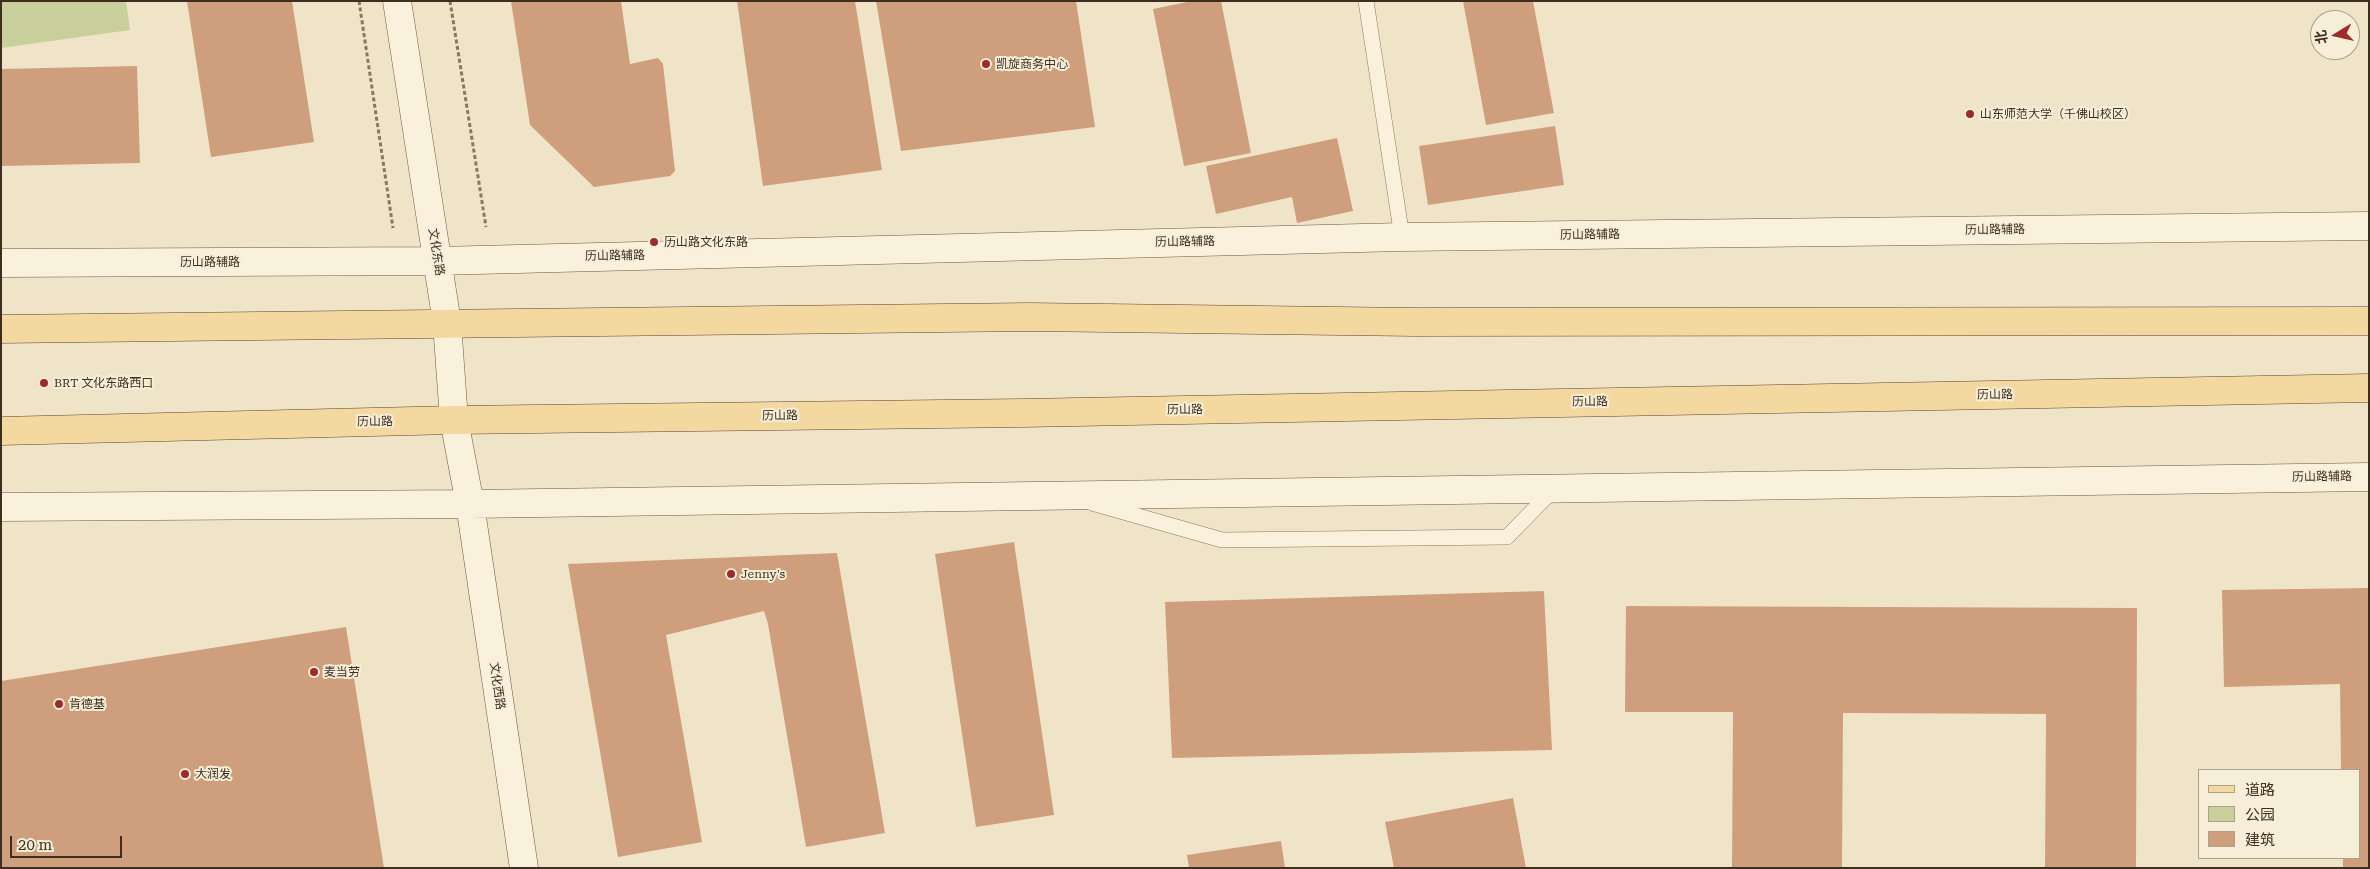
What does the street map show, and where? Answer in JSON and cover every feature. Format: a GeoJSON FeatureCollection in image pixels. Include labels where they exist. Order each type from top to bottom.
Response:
{"type":"FeatureCollection","features":[{"type":"Feature","properties":{"kind":"main road"},"geometry":{"type":"LineString","coordinates":[[1,329],[1030,317],[1415,322],[2369,320]]}},
{"type":"Feature","properties":{"kind":"main road","name":"历山路"},"geometry":{"type":"LineString","coordinates":[[1,431],[454,420],[1033,412],[2369,388]]}},
{"type":"Feature","properties":{"kind":"street","name":"文化东路"},"geometry":{"type":"LineString","coordinates":[[397,1],[447,323],[454,420],[470,504]]}},
{"type":"Feature","properties":{"kind":"street","name":"历山路辅路"},"geometry":{"type":"LineString","coordinates":[[1,263],[437,261],[1402,237],[2369,226]]}},
{"type":"Feature","properties":{"kind":"street","name":"历山路辅路"},"geometry":{"type":"LineString","coordinates":[[1,507],[470,504],[2369,477]]}},
{"type":"Feature","properties":{"kind":"street","name":"文化西路"},"geometry":{"type":"LineString","coordinates":[[470,504],[524,868]]}},
{"type":"Feature","properties":{"kind":"lane"},"geometry":{"type":"LineString","coordinates":[[1366,1],[1402,237]]}},
{"type":"Feature","properties":{"kind":"lane","name":"历山路辅路"},"geometry":{"type":"LineString","coordinates":[[1064,495],[1222,540],[1470,538],[1507,537],[1554,488]]}},
{"type":"Feature","properties":{"kind":"path"},"geometry":{"type":"LineString","coordinates":[[359,1],[398,261]]}},
{"type":"Feature","properties":{"kind":"path"},"geometry":{"type":"LineString","coordinates":[[450,1],[491,259]]}},
{"type":"Feature","properties":{"kind":"green space"},"geometry":{"type":"Polygon","coordinates":[[[1,1],[126,1],[130,30],[1,48],[1,1]]]}},
{"type":"Feature","properties":{"kind":"building"},"geometry":{"type":"Polygon","coordinates":[[[187,1],[292,1],[314,142],[211,157],[187,1]]]}},
{"type":"Feature","properties":{"kind":"building"},"geometry":{"type":"Polygon","coordinates":[[[511,1],[621,1],[630,64],[658,58],[663,64],[675,171],[670,176],[594,187],[530,125],[511,1]]]}},
{"type":"Feature","properties":{"kind":"building"},"geometry":{"type":"Polygon","coordinates":[[[737,1],[855,1],[882,170],[763,186],[737,1]]]}},
{"type":"Feature","properties":{"kind":"building","name":"凯旋商务中心"},"geometry":{"type":"Polygon","coordinates":[[[876,1],[1076,1],[1095,127],[901,151],[876,1]]]}},
{"type":"Feature","properties":{"kind":"building"},"geometry":{"type":"Polygon","coordinates":[[[1192,1],[1221,1],[1251,153],[1184,166],[1153,9],[1192,1]]]}},
{"type":"Feature","properties":{"kind":"building"},"geometry":{"type":"Polygon","coordinates":[[[1463,1],[1533,1],[1554,113],[1486,125],[1463,1]]]}},
{"type":"Feature","properties":{"kind":"building"},"geometry":{"type":"Polygon","coordinates":[[[137,66],[140,163],[1,166],[1,69],[137,66]]]}},
{"type":"Feature","properties":{"kind":"building"},"geometry":{"type":"Polygon","coordinates":[[[1555,126],[1564,185],[1428,205],[1419,146],[1555,126]]]}},
{"type":"Feature","properties":{"kind":"building"},"geometry":{"type":"Polygon","coordinates":[[[1337,138],[1353,211],[1297,223],[1292,197],[1216,214],[1206,166],[1337,138]]]}},
{"type":"Feature","properties":{"kind":"building"},"geometry":{"type":"Polygon","coordinates":[[[1014,542],[1054,815],[976,827],[935,554],[1014,542]]]}},
{"type":"Feature","properties":{"kind":"building"},"geometry":{"type":"Polygon","coordinates":[[[837,553],[885,833],[806,847],[768,624],[764,611],[666,635],[702,842],[618,857],[568,564],[837,553]]]}},
{"type":"Feature","properties":{"kind":"building"},"geometry":{"type":"Polygon","coordinates":[[[2369,588],[2369,868],[2343,868],[2343,859],[2360,859],[2360,769],[2341,769],[2340,684],[2224,687],[2222,590],[2369,588]]]}},
{"type":"Feature","properties":{"kind":"building"},"geometry":{"type":"Polygon","coordinates":[[[1544,591],[1552,750],[1172,758],[1165,602],[1544,591]]]}},
{"type":"Feature","properties":{"kind":"building"},"geometry":{"type":"Polygon","coordinates":[[[1626,606],[2137,608],[2136,868],[2045,868],[2046,714],[1843,713],[1842,868],[1732,868],[1733,712],[1625,712],[1626,606]]]}},
{"type":"Feature","properties":{"kind":"building","name":"大润发"},"geometry":{"type":"Polygon","coordinates":[[[346,627],[384,868],[1,868],[1,681],[346,627]]]}},
{"type":"Feature","properties":{"kind":"building"},"geometry":{"type":"Polygon","coordinates":[[[1513,798],[1526,868],[1394,868],[1385,822],[1513,798]]]}},
{"type":"Feature","properties":{"kind":"building"},"geometry":{"type":"Polygon","coordinates":[[[1281,841],[1285,868],[1189,868],[1187,855],[1281,841]]]}},
{"type":"Feature","properties":{"kind":"place","name":"凯旋商务中心"},"geometry":{"type":"Point","coordinates":[986,64]}},
{"type":"Feature","properties":{"kind":"place","name":"山东师范大学（千佛山校区）"},"geometry":{"type":"Point","coordinates":[1970,114]}},
{"type":"Feature","properties":{"kind":"place","name":"历山路文化东路"},"geometry":{"type":"Point","coordinates":[654,242]}},
{"type":"Feature","properties":{"kind":"place","name":"BRT 文化东路西口"},"geometry":{"type":"Point","coordinates":[44,383]}},
{"type":"Feature","properties":{"kind":"place","name":"Jenny's"},"geometry":{"type":"Point","coordinates":[731,574]}},
{"type":"Feature","properties":{"kind":"place","name":"麦当劳"},"geometry":{"type":"Point","coordinates":[314,672]}},
{"type":"Feature","properties":{"kind":"place","name":"肯德基"},"geometry":{"type":"Point","coordinates":[59,704]}},
{"type":"Feature","properties":{"kind":"place","name":"大润发"},"geometry":{"type":"Point","coordinates":[185,774]}}]}
